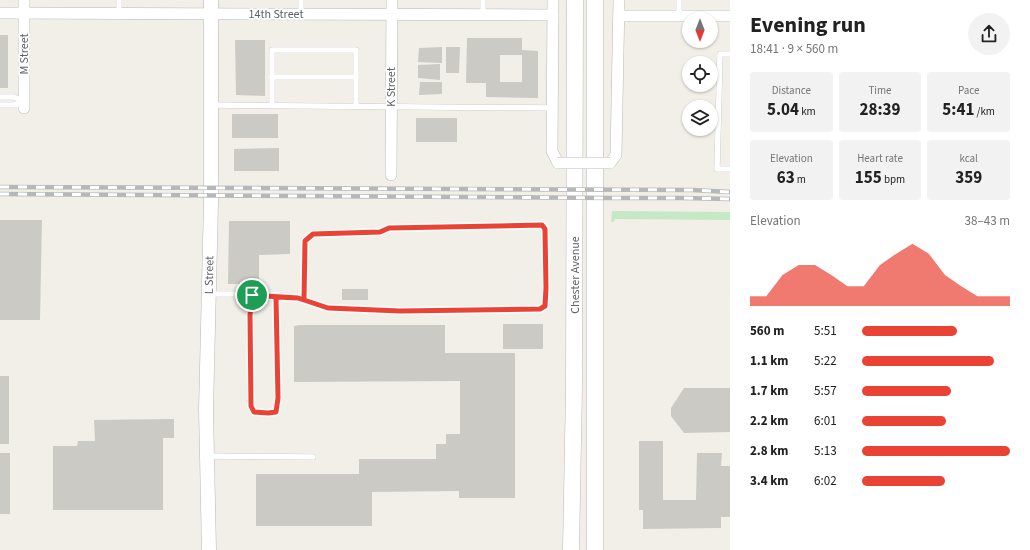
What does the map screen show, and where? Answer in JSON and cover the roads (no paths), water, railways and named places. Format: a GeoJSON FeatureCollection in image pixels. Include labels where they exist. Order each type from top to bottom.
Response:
{"type":"FeatureCollection","features":[{"type":"Feature","properties":{"kind":"main road","name":"Chester Avenue"},"geometry":{"type":"LineString","coordinates":[[571,550],[574,388],[575,0]]}},
{"type":"Feature","properties":{"kind":"main road","name":"Chester Avenue"},"geometry":{"type":"LineString","coordinates":[[595,0],[595,550]]}},
{"type":"Feature","properties":{"kind":"street","name":"M Street"},"geometry":{"type":"LineString","coordinates":[[24,0],[24,105]]}},
{"type":"Feature","properties":{"kind":"street","name":"K Street"},"geometry":{"type":"LineString","coordinates":[[391,175],[392,0]]}},
{"type":"Feature","properties":{"kind":"street"},"geometry":{"type":"LineString","coordinates":[[553,0],[552,151],[558,163],[610,163],[616,155],[619,0]]}},
{"type":"Feature","properties":{"kind":"street","name":"14th Street"},"geometry":{"type":"LineString","coordinates":[[0,13],[119,13],[211,7],[301,14],[553,15]]}},
{"type":"Feature","properties":{"kind":"street","name":"L Street"},"geometry":{"type":"LineString","coordinates":[[209,550],[206,410],[211,203],[211,7]]}},
{"type":"Feature","properties":{"kind":"street"},"geometry":{"type":"LineString","coordinates":[[619,16],[730,16]]}},
{"type":"Feature","properties":{"kind":"lane"},"geometry":{"type":"LineString","coordinates":[[119,0],[119,13]]}},
{"type":"Feature","properties":{"kind":"lane"},"geometry":{"type":"LineString","coordinates":[[301,0],[301,14]]}},
{"type":"Feature","properties":{"kind":"lane"},"geometry":{"type":"LineString","coordinates":[[483,0],[483,15]]}},
{"type":"Feature","properties":{"kind":"lane"},"geometry":{"type":"LineString","coordinates":[[679,16],[680,0]]}},
{"type":"Feature","properties":{"kind":"lane"},"geometry":{"type":"LineString","coordinates":[[272,105],[272,50],[356,50],[356,106]]}},
{"type":"Feature","properties":{"kind":"lane"},"geometry":{"type":"LineString","coordinates":[[730,54],[720,54],[717,169],[730,169]]}},
{"type":"Feature","properties":{"kind":"lane"},"geometry":{"type":"LineString","coordinates":[[272,77],[356,76]]}},
{"type":"Feature","properties":{"kind":"lane"},"geometry":{"type":"LineString","coordinates":[[0,97],[14,97],[24,105]]}},
{"type":"Feature","properties":{"kind":"lane"},"geometry":{"type":"LineString","coordinates":[[0,105],[24,105]]}},
{"type":"Feature","properties":{"kind":"lane"},"geometry":{"type":"LineString","coordinates":[[211,105],[552,108]]}},
{"type":"Feature","properties":{"kind":"lane"},"geometry":{"type":"LineString","coordinates":[[209,294],[298,298],[304,300],[328,308],[394,310],[540,309],[545,306],[545,229],[542,225],[389,228],[380,232],[313,234],[305,241],[304,300]]}},
{"type":"Feature","properties":{"kind":"lane"},"geometry":{"type":"LineString","coordinates":[[252,295],[250,315],[251,406],[254,412],[276,412],[278,398],[276,297]]}},
{"type":"Feature","properties":{"kind":"lane"},"geometry":{"type":"LineString","coordinates":[[207,456],[313,457]]}},
{"type":"Feature","properties":{"kind":"railway"},"geometry":{"type":"LineString","coordinates":[[0,187],[692,190],[730,192]]}},
{"type":"Feature","properties":{"kind":"railway"},"geometry":{"type":"LineString","coordinates":[[0,194],[730,199]]}}]}
